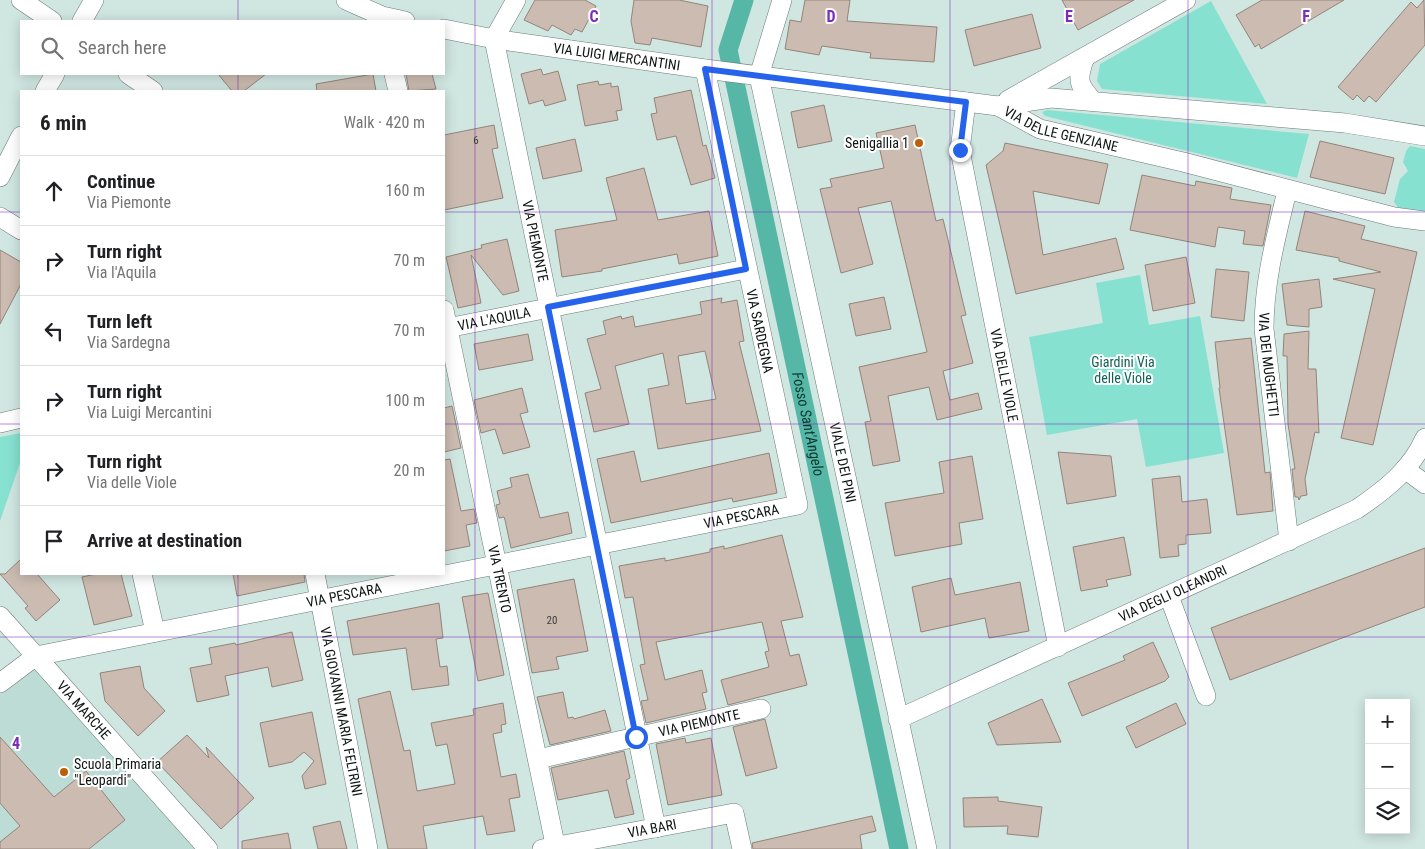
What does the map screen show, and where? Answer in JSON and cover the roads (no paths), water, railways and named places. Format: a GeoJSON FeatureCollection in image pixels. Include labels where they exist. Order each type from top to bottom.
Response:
{"type":"FeatureCollection","features":[{"type":"Feature","properties":{"kind":"street"},"geometry":{"type":"LineString","coordinates":[[21,0],[51,20]]}},
{"type":"Feature","properties":{"kind":"street"},"geometry":{"type":"LineString","coordinates":[[83,20],[94,0]]}},
{"type":"Feature","properties":{"kind":"street"},"geometry":{"type":"LineString","coordinates":[[346,0],[382,18],[397,20]]}},
{"type":"Feature","properties":{"kind":"street"},"geometry":{"type":"LineString","coordinates":[[494,39],[516,0]]}},
{"type":"Feature","properties":{"kind":"street"},"geometry":{"type":"LineString","coordinates":[[759,76],[782,0]]}},
{"type":"Feature","properties":{"kind":"street"},"geometry":{"type":"LineString","coordinates":[[998,106],[1186,0]]}},
{"type":"Feature","properties":{"kind":"street","name":"VIA LUIGI MERCANTINI"},"geometry":{"type":"LineString","coordinates":[[445,29],[494,39],[705,69],[998,106]]}},
{"type":"Feature","properties":{"kind":"street","name":"VIA PIEMONTE"},"geometry":{"type":"LineString","coordinates":[[494,39],[656,828]]}},
{"type":"Feature","properties":{"kind":"street"},"geometry":{"type":"LineString","coordinates":[[1084,57],[1078,75],[1082,89],[1094,102]]}},
{"type":"Feature","properties":{"kind":"street","name":"VIA SARDEGNA"},"geometry":{"type":"LineString","coordinates":[[705,69],[746,269],[798,505]]}},
{"type":"Feature","properties":{"kind":"street"},"geometry":{"type":"LineString","coordinates":[[46,90],[53,75]]}},
{"type":"Feature","properties":{"kind":"street"},"geometry":{"type":"LineString","coordinates":[[129,75],[152,90]]}},
{"type":"Feature","properties":{"kind":"street"},"geometry":{"type":"LineString","coordinates":[[394,75],[398,90]]}},
{"type":"Feature","properties":{"kind":"street","name":"VIALE DEI PINI"},"geometry":{"type":"LineString","coordinates":[[759,76],[927,849]]}},
{"type":"Feature","properties":{"kind":"street","name":"VIA DELLE GENZIANE"},"geometry":{"type":"LineString","coordinates":[[998,106],[1051,98],[1345,123],[1425,136]]}},
{"type":"Feature","properties":{"kind":"street","name":"VIA DELLE VIOLE"},"geometry":{"type":"LineString","coordinates":[[966,102],[960,150],[1058,647]]}},
{"type":"Feature","properties":{"kind":"street","name":"VIA DELLE GENZIANE"},"geometry":{"type":"LineString","coordinates":[[998,106],[1040,129],[1183,162],[1394,217],[1425,222]]}},
{"type":"Feature","properties":{"kind":"street"},"geometry":{"type":"LineString","coordinates":[[0,176],[20,138]]}},
{"type":"Feature","properties":{"kind":"street","name":"VIA DEI MUGHETTI"},"geometry":{"type":"LineString","coordinates":[[1288,190],[1270,264],[1264,302],[1264,320],[1289,541]]}},
{"type":"Feature","properties":{"kind":"street"},"geometry":{"type":"LineString","coordinates":[[0,217],[20,229]]}},
{"type":"Feature","properties":{"kind":"street","name":"VIA L'AQUILA"},"geometry":{"type":"LineString","coordinates":[[446,319],[548,307],[746,269]]}},
{"type":"Feature","properties":{"kind":"street","name":"VIA TRENTO"},"geometry":{"type":"LineString","coordinates":[[446,319],[538,759],[551,848]]}},
{"type":"Feature","properties":{"kind":"street"},"geometry":{"type":"LineString","coordinates":[[0,423],[20,418]]}},
{"type":"Feature","properties":{"kind":"street","name":"VIA DEGLI OLEANDRI"},"geometry":{"type":"LineString","coordinates":[[898,719],[1357,509],[1385,490],[1405,469],[1425,438]]}},
{"type":"Feature","properties":{"kind":"street"},"geometry":{"type":"LineString","coordinates":[[1405,469],[1425,484]]}},
{"type":"Feature","properties":{"kind":"street","name":"VIA PESCARA"},"geometry":{"type":"LineString","coordinates":[[36,656],[498,566],[798,505]]}},
{"type":"Feature","properties":{"kind":"street"},"geometry":{"type":"LineString","coordinates":[[142,575],[155,632]]}},
{"type":"Feature","properties":{"kind":"street","name":"VIA GIOVANNI MARIA FELTRINI"},"geometry":{"type":"LineString","coordinates":[[314,575],[368,849]]}},
{"type":"Feature","properties":{"kind":"street"},"geometry":{"type":"LineString","coordinates":[[1169,596],[1206,696]]}},
{"type":"Feature","properties":{"kind":"street","name":"VIA MARCHE"},"geometry":{"type":"LineString","coordinates":[[0,616],[208,849]]}},
{"type":"Feature","properties":{"kind":"street"},"geometry":{"type":"LineString","coordinates":[[0,684],[36,656]]}},
{"type":"Feature","properties":{"kind":"street","name":"VIA PIEMONTE"},"geometry":{"type":"LineString","coordinates":[[636,737],[761,709]]}},
{"type":"Feature","properties":{"kind":"street"},"geometry":{"type":"LineString","coordinates":[[538,759],[636,737]]}},
{"type":"Feature","properties":{"kind":"street","name":"VIA BARI"},"geometry":{"type":"LineString","coordinates":[[551,848],[734,813],[742,849]]}},
{"type":"Feature","properties":{"kind":"waterway","name":"Fosso Sant'Angelo"},"geometry":{"type":"LineString","coordinates":[[744,0],[728,50],[899,849]]}},
{"type":"Feature","properties":{"kind":"place","name":"Senigallia 1"},"geometry":{"type":"Point","coordinates":[919,143]}},
{"type":"Feature","properties":{"kind":"place","name":"Scuola Primaria \"Leopardi\""},"geometry":{"type":"Point","coordinates":[64,772]}},
{"type":"Feature","properties":{"kind":"park label","name":"Giardini Via delle Viole"},"geometry":{"type":"Point","coordinates":[1123,370]}}]}
